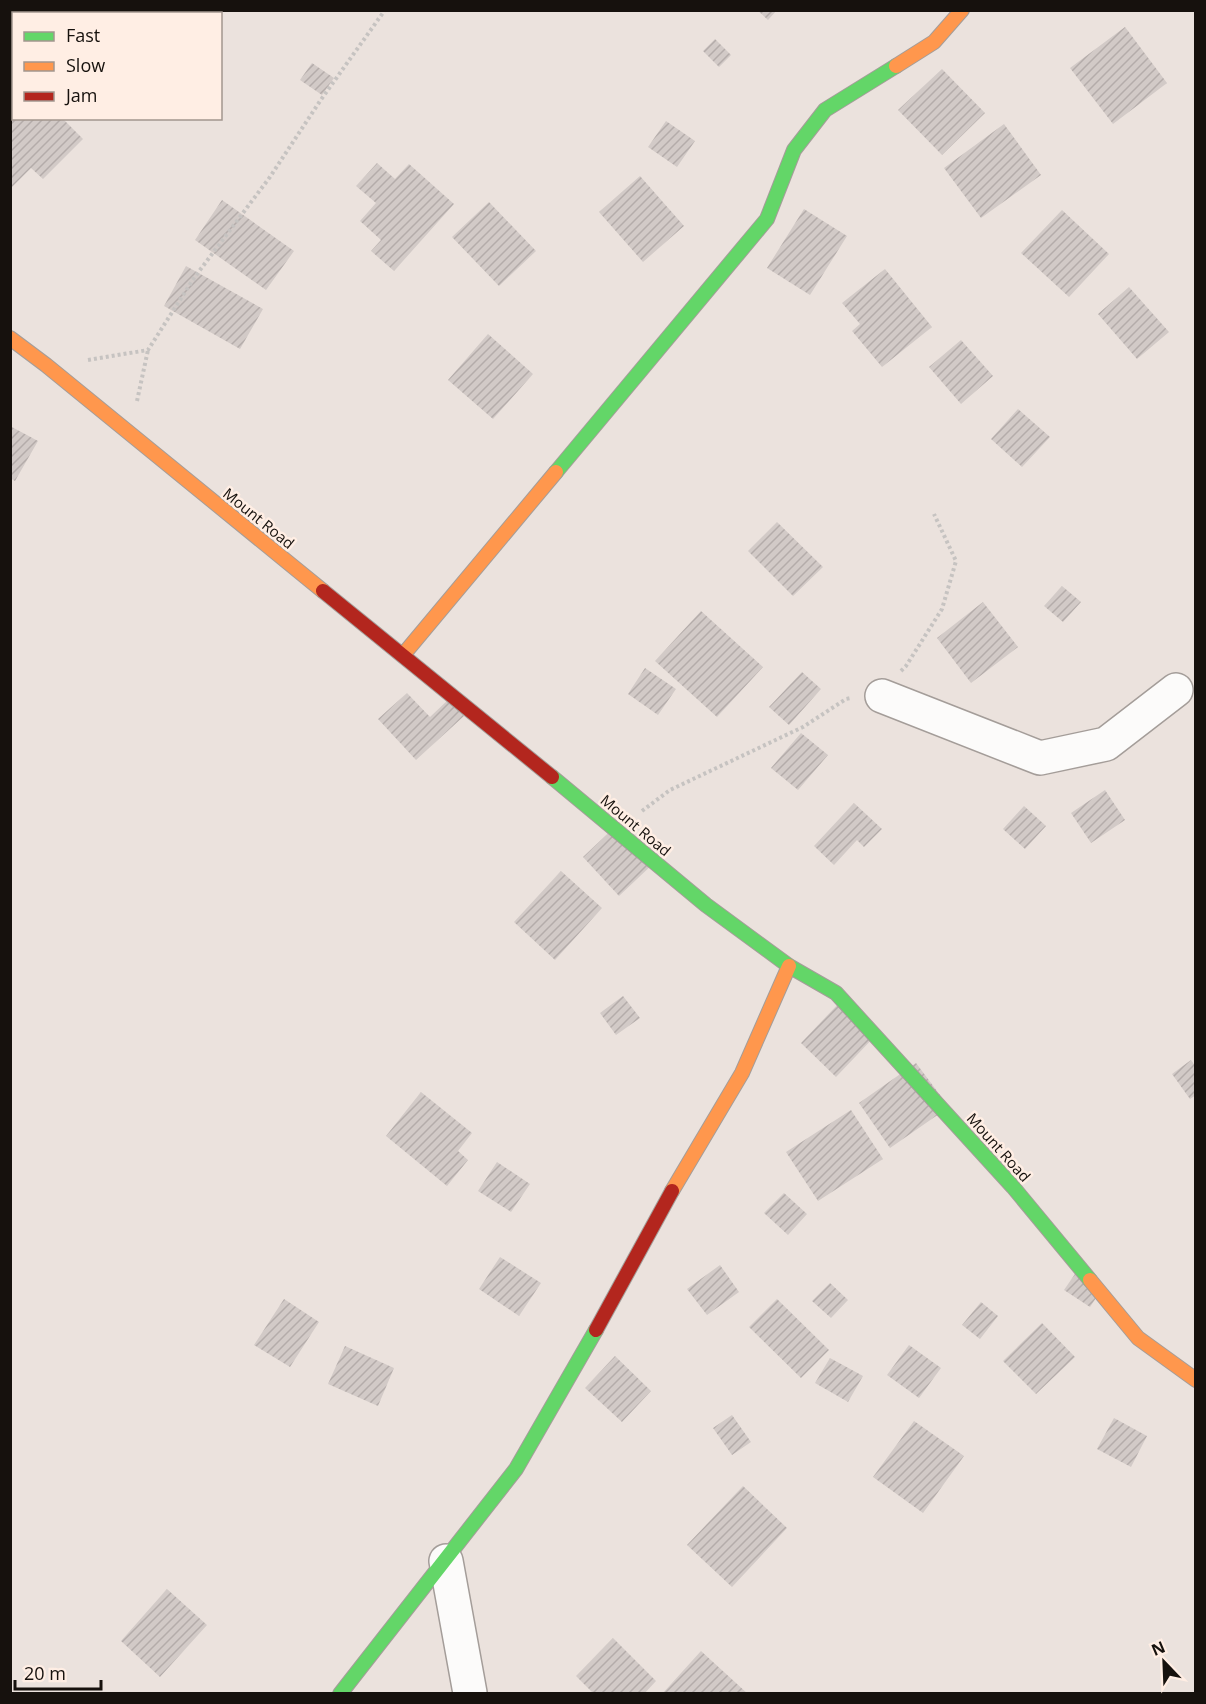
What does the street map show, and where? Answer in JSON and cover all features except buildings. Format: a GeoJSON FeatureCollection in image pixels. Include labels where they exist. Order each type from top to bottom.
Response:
{"type":"FeatureCollection","features":[{"type":"Feature","properties":{"kind":"street"},"geometry":{"type":"LineString","coordinates":[[403,655],[767,219],[794,150],[825,110],[934,42],[962,10]]}},
{"type":"Feature","properties":{"kind":"street","name":"Mount Road"},"geometry":{"type":"LineString","coordinates":[[10,338],[403,655],[706,905],[789,966],[836,993],[1013,1187],[1138,1338],[1196,1380]]}},
{"type":"Feature","properties":{"kind":"street"},"geometry":{"type":"LineString","coordinates":[[882,696],[1040,758],[1106,744],[1176,690]]}},
{"type":"Feature","properties":{"kind":"street"},"geometry":{"type":"LineString","coordinates":[[340,1694],[516,1469],[596,1333],[688,1162],[742,1073],[789,966]]}},
{"type":"Feature","properties":{"kind":"street"},"geometry":{"type":"LineString","coordinates":[[446,1561],[470,1693]]}},
{"type":"Feature","properties":{"kind":"path"},"geometry":{"type":"LineString","coordinates":[[130,433],[148,350],[194,278],[270,177],[320,101],[385,10]]}},
{"type":"Feature","properties":{"kind":"path"},"geometry":{"type":"LineString","coordinates":[[46,365],[148,350]]}},
{"type":"Feature","properties":{"kind":"path"},"geometry":{"type":"LineString","coordinates":[[617,830],[670,790],[803,727],[846,699],[882,696],[892,679],[906,666],[942,609],[956,561],[934,514]]}},
{"type":"Feature","properties":{"kind":"traffic: fast"},"geometry":{"type":"LineString","coordinates":[[556,472],[767,219],[794,150],[825,110],[896,66]]}},
{"type":"Feature","properties":{"kind":"traffic: fast"},"geometry":{"type":"LineString","coordinates":[[552,777],[706,905],[789,966],[836,993],[1013,1187],[1090,1280]]}},
{"type":"Feature","properties":{"kind":"traffic: fast"},"geometry":{"type":"LineString","coordinates":[[340,1694],[516,1469],[596,1330]]}},
{"type":"Feature","properties":{"kind":"traffic: slow"},"geometry":{"type":"LineString","coordinates":[[896,66],[934,42],[962,10]]}},
{"type":"Feature","properties":{"kind":"traffic: slow"},"geometry":{"type":"LineString","coordinates":[[10,338],[323,591]]}},
{"type":"Feature","properties":{"kind":"traffic: slow"},"geometry":{"type":"LineString","coordinates":[[403,655],[556,472]]}},
{"type":"Feature","properties":{"kind":"traffic: slow"},"geometry":{"type":"LineString","coordinates":[[672,1191],[742,1073],[789,966]]}},
{"type":"Feature","properties":{"kind":"traffic: slow"},"geometry":{"type":"LineString","coordinates":[[1090,1280],[1138,1338],[1196,1380]]}},
{"type":"Feature","properties":{"kind":"traffic: jam"},"geometry":{"type":"LineString","coordinates":[[323,591],[552,777]]}},
{"type":"Feature","properties":{"kind":"traffic: jam"},"geometry":{"type":"LineString","coordinates":[[596,1330],[672,1191]]}}]}
